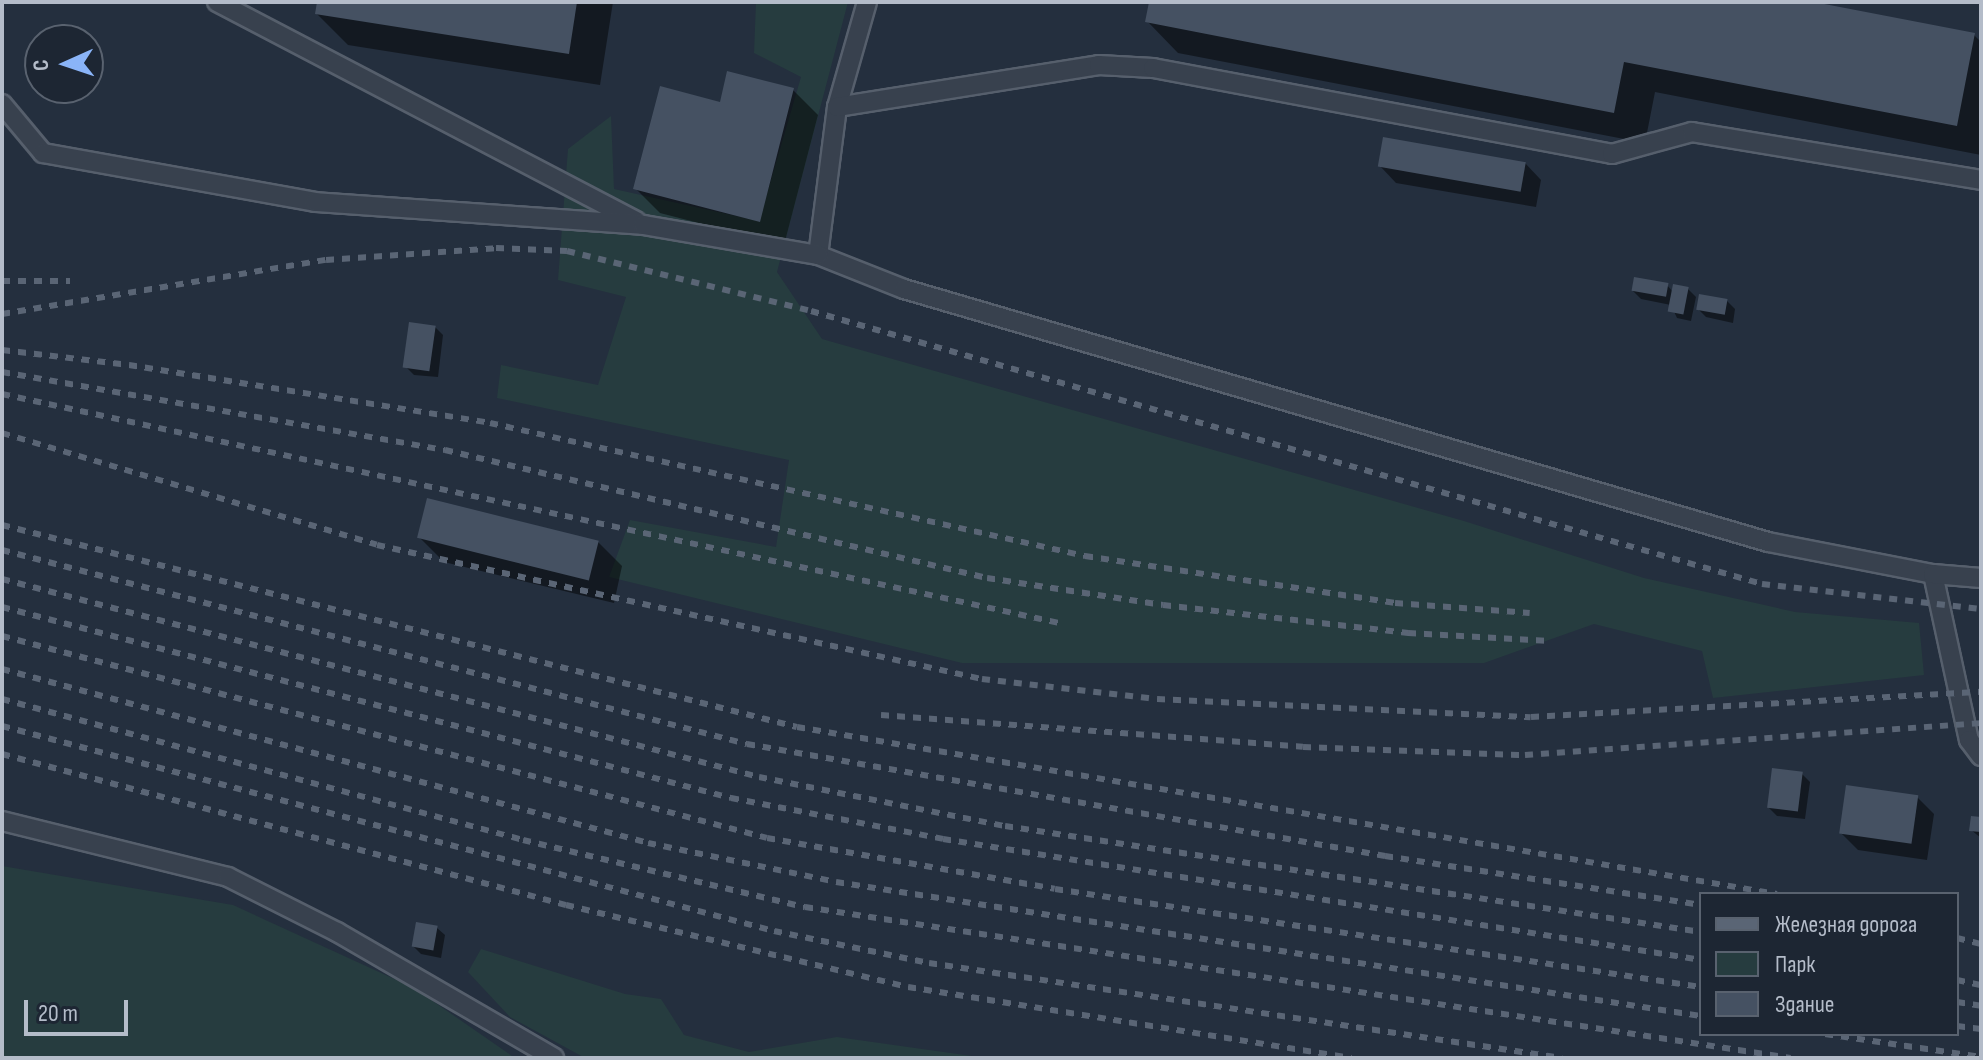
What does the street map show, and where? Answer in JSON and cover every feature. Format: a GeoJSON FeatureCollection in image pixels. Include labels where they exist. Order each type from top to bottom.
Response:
{"type":"FeatureCollection","features":[{"type":"Feature","properties":{"kind":"lane"},"geometry":{"type":"LineString","coordinates":[[217,2],[643,225]]}},
{"type":"Feature","properties":{"kind":"lane"},"geometry":{"type":"LineString","coordinates":[[818,255],[837,107],[867,2]]}},
{"type":"Feature","properties":{"kind":"lane"},"geometry":{"type":"LineString","coordinates":[[837,107],[1099,65],[1153,68],[1612,154],[1692,132],[1981,180]]}},
{"type":"Feature","properties":{"kind":"lane"},"geometry":{"type":"LineString","coordinates":[[2,104],[43,153],[315,202],[643,225],[818,255],[904,289],[1768,542],[1933,574],[1981,578]]}},
{"type":"Feature","properties":{"kind":"lane"},"geometry":{"type":"LineString","coordinates":[[1933,574],[1969,740],[1981,756]]}},
{"type":"Feature","properties":{"kind":"lane"},"geometry":{"type":"LineString","coordinates":[[2,821],[228,877],[337,932],[554,1058]]}},
{"type":"Feature","properties":{"kind":"green space"},"geometry":{"type":"Polygon","coordinates":[[[756,2],[848,2],[777,272],[822,339],[1464,521],[1644,578],[1795,612],[1919,623],[1924,675],[1713,698],[1702,651],[1594,624],[1484,663],[962,663],[609,577],[630,520],[776,547],[789,460],[497,398],[501,365],[598,385],[626,297],[558,280],[568,149],[611,116],[614,189],[759,221],[801,77],[754,53],[756,2]]]}},
{"type":"Feature","properties":{"kind":"green space"},"geometry":{"type":"Polygon","coordinates":[[[2,866],[233,905],[414,988],[515,1058],[2,1058],[2,866]]]}},
{"type":"Feature","properties":{"kind":"green space"},"geometry":{"type":"Polygon","coordinates":[[[481,949],[625,994],[661,999],[684,1035],[749,1052],[837,1037],[986,1058],[585,1058],[510,1017],[468,972],[481,949]]]}},
{"type":"Feature","properties":{"kind":"building"},"geometry":{"type":"Polygon","coordinates":[[[317,2],[577,2],[569,54],[315,14],[317,2]]]}},
{"type":"Feature","properties":{"kind":"building"},"geometry":{"type":"Polygon","coordinates":[[[1149,2],[1814,2],[1975,33],[1957,126],[1624,62],[1614,113],[1145,22],[1149,2]]]}},
{"type":"Feature","properties":{"kind":"building"},"geometry":{"type":"Polygon","coordinates":[[[727,71],[794,88],[760,222],[633,189],[660,86],[720,102],[727,71]]]}},
{"type":"Feature","properties":{"kind":"building"},"geometry":{"type":"Polygon","coordinates":[[[1383,137],[1526,162],[1521,192],[1378,167],[1383,137]]]}},
{"type":"Feature","properties":{"kind":"building"},"geometry":{"type":"Polygon","coordinates":[[[1634,277],[1668,283],[1666,297],[1632,291],[1634,277]]]}},
{"type":"Feature","properties":{"kind":"building"},"geometry":{"type":"Polygon","coordinates":[[[1673,284],[1689,287],[1683,315],[1668,311],[1673,284]]]}},
{"type":"Feature","properties":{"kind":"building"},"geometry":{"type":"Polygon","coordinates":[[[1699,294],[1728,299],[1725,315],[1696,310],[1699,294]]]}},
{"type":"Feature","properties":{"kind":"building"},"geometry":{"type":"Polygon","coordinates":[[[409,322],[436,326],[429,371],[403,368],[409,322]]]}},
{"type":"Feature","properties":{"kind":"building"},"geometry":{"type":"Polygon","coordinates":[[[427,498],[599,541],[589,581],[417,538],[427,498]]]}},
{"type":"Feature","properties":{"kind":"building"},"geometry":{"type":"Polygon","coordinates":[[[1772,768],[1803,772],[1798,811],[1767,808],[1772,768]]]}},
{"type":"Feature","properties":{"kind":"building"},"geometry":{"type":"Polygon","coordinates":[[[1846,785],[1918,795],[1911,844],[1839,834],[1846,785]]]}},
{"type":"Feature","properties":{"kind":"building"},"geometry":{"type":"Polygon","coordinates":[[[1971,816],[1981,817],[1981,832],[1969,831],[1971,816]]]}},
{"type":"Feature","properties":{"kind":"building"},"geometry":{"type":"Polygon","coordinates":[[[416,922],[438,926],[433,950],[412,947],[416,922]]]}},
{"type":"Feature","properties":{"kind":"railway"},"geometry":{"type":"LineString","coordinates":[[2,314],[326,260],[496,248],[567,251],[811,311],[1762,584],[1981,609]]}},
{"type":"Feature","properties":{"kind":"railway"},"geometry":{"type":"LineString","coordinates":[[2,281],[70,281]]}},
{"type":"Feature","properties":{"kind":"railway"},"geometry":{"type":"LineString","coordinates":[[2,350],[129,365],[490,423],[1085,556],[1395,603],[1530,613]]}},
{"type":"Feature","properties":{"kind":"railway"},"geometry":{"type":"LineString","coordinates":[[2,372],[445,450],[987,578],[1163,605],[1408,633],[1550,641]]}},
{"type":"Feature","properties":{"kind":"railway"},"geometry":{"type":"LineString","coordinates":[[2,394],[1064,624]]}},
{"type":"Feature","properties":{"kind":"railway"},"geometry":{"type":"LineString","coordinates":[[2,433],[377,545],[982,679],[1157,699],[1531,717],[1981,692]]}},
{"type":"Feature","properties":{"kind":"railway"},"geometry":{"type":"LineString","coordinates":[[2,525],[797,727],[1765,892]]}},
{"type":"Feature","properties":{"kind":"railway"},"geometry":{"type":"LineString","coordinates":[[2,550],[747,744],[1385,856],[1699,905]]}},
{"type":"Feature","properties":{"kind":"railway"},"geometry":{"type":"LineString","coordinates":[[2,579],[759,777],[1005,826],[1699,932]]}},
{"type":"Feature","properties":{"kind":"railway"},"geometry":{"type":"LineString","coordinates":[[2,607],[731,798],[943,839],[1699,960]]}},
{"type":"Feature","properties":{"kind":"railway"},"geometry":{"type":"LineString","coordinates":[[2,636],[767,838],[1055,889],[1699,987]]}},
{"type":"Feature","properties":{"kind":"railway"},"geometry":{"type":"LineString","coordinates":[[2,669],[648,843],[836,882],[1699,1016]]}},
{"type":"Feature","properties":{"kind":"railway"},"geometry":{"type":"LineString","coordinates":[[2,699],[523,840],[805,907],[1791,1058]]}},
{"type":"Feature","properties":{"kind":"railway"},"geometry":{"type":"LineString","coordinates":[[881,715],[1303,747],[1525,755],[1981,723]]}},
{"type":"Feature","properties":{"kind":"railway"},"geometry":{"type":"LineString","coordinates":[[2,726],[774,931],[929,963],[1562,1058]]}},
{"type":"Feature","properties":{"kind":"railway"},"geometry":{"type":"LineString","coordinates":[[2,754],[566,905],[908,987],[1351,1058]]}},
{"type":"Feature","properties":{"kind":"railway"},"geometry":{"type":"LineString","coordinates":[[1959,938],[1981,944]]}},
{"type":"Feature","properties":{"kind":"railway"},"geometry":{"type":"LineString","coordinates":[[1959,980],[1981,985]]}},
{"type":"Feature","properties":{"kind":"railway"},"geometry":{"type":"LineString","coordinates":[[1959,1002],[1981,1006]]}},
{"type":"Feature","properties":{"kind":"railway"},"geometry":{"type":"LineString","coordinates":[[1959,1026],[1981,1029]]}},
{"type":"Feature","properties":{"kind":"railway"},"geometry":{"type":"LineString","coordinates":[[1839,1036],[1981,1057]]}}]}
